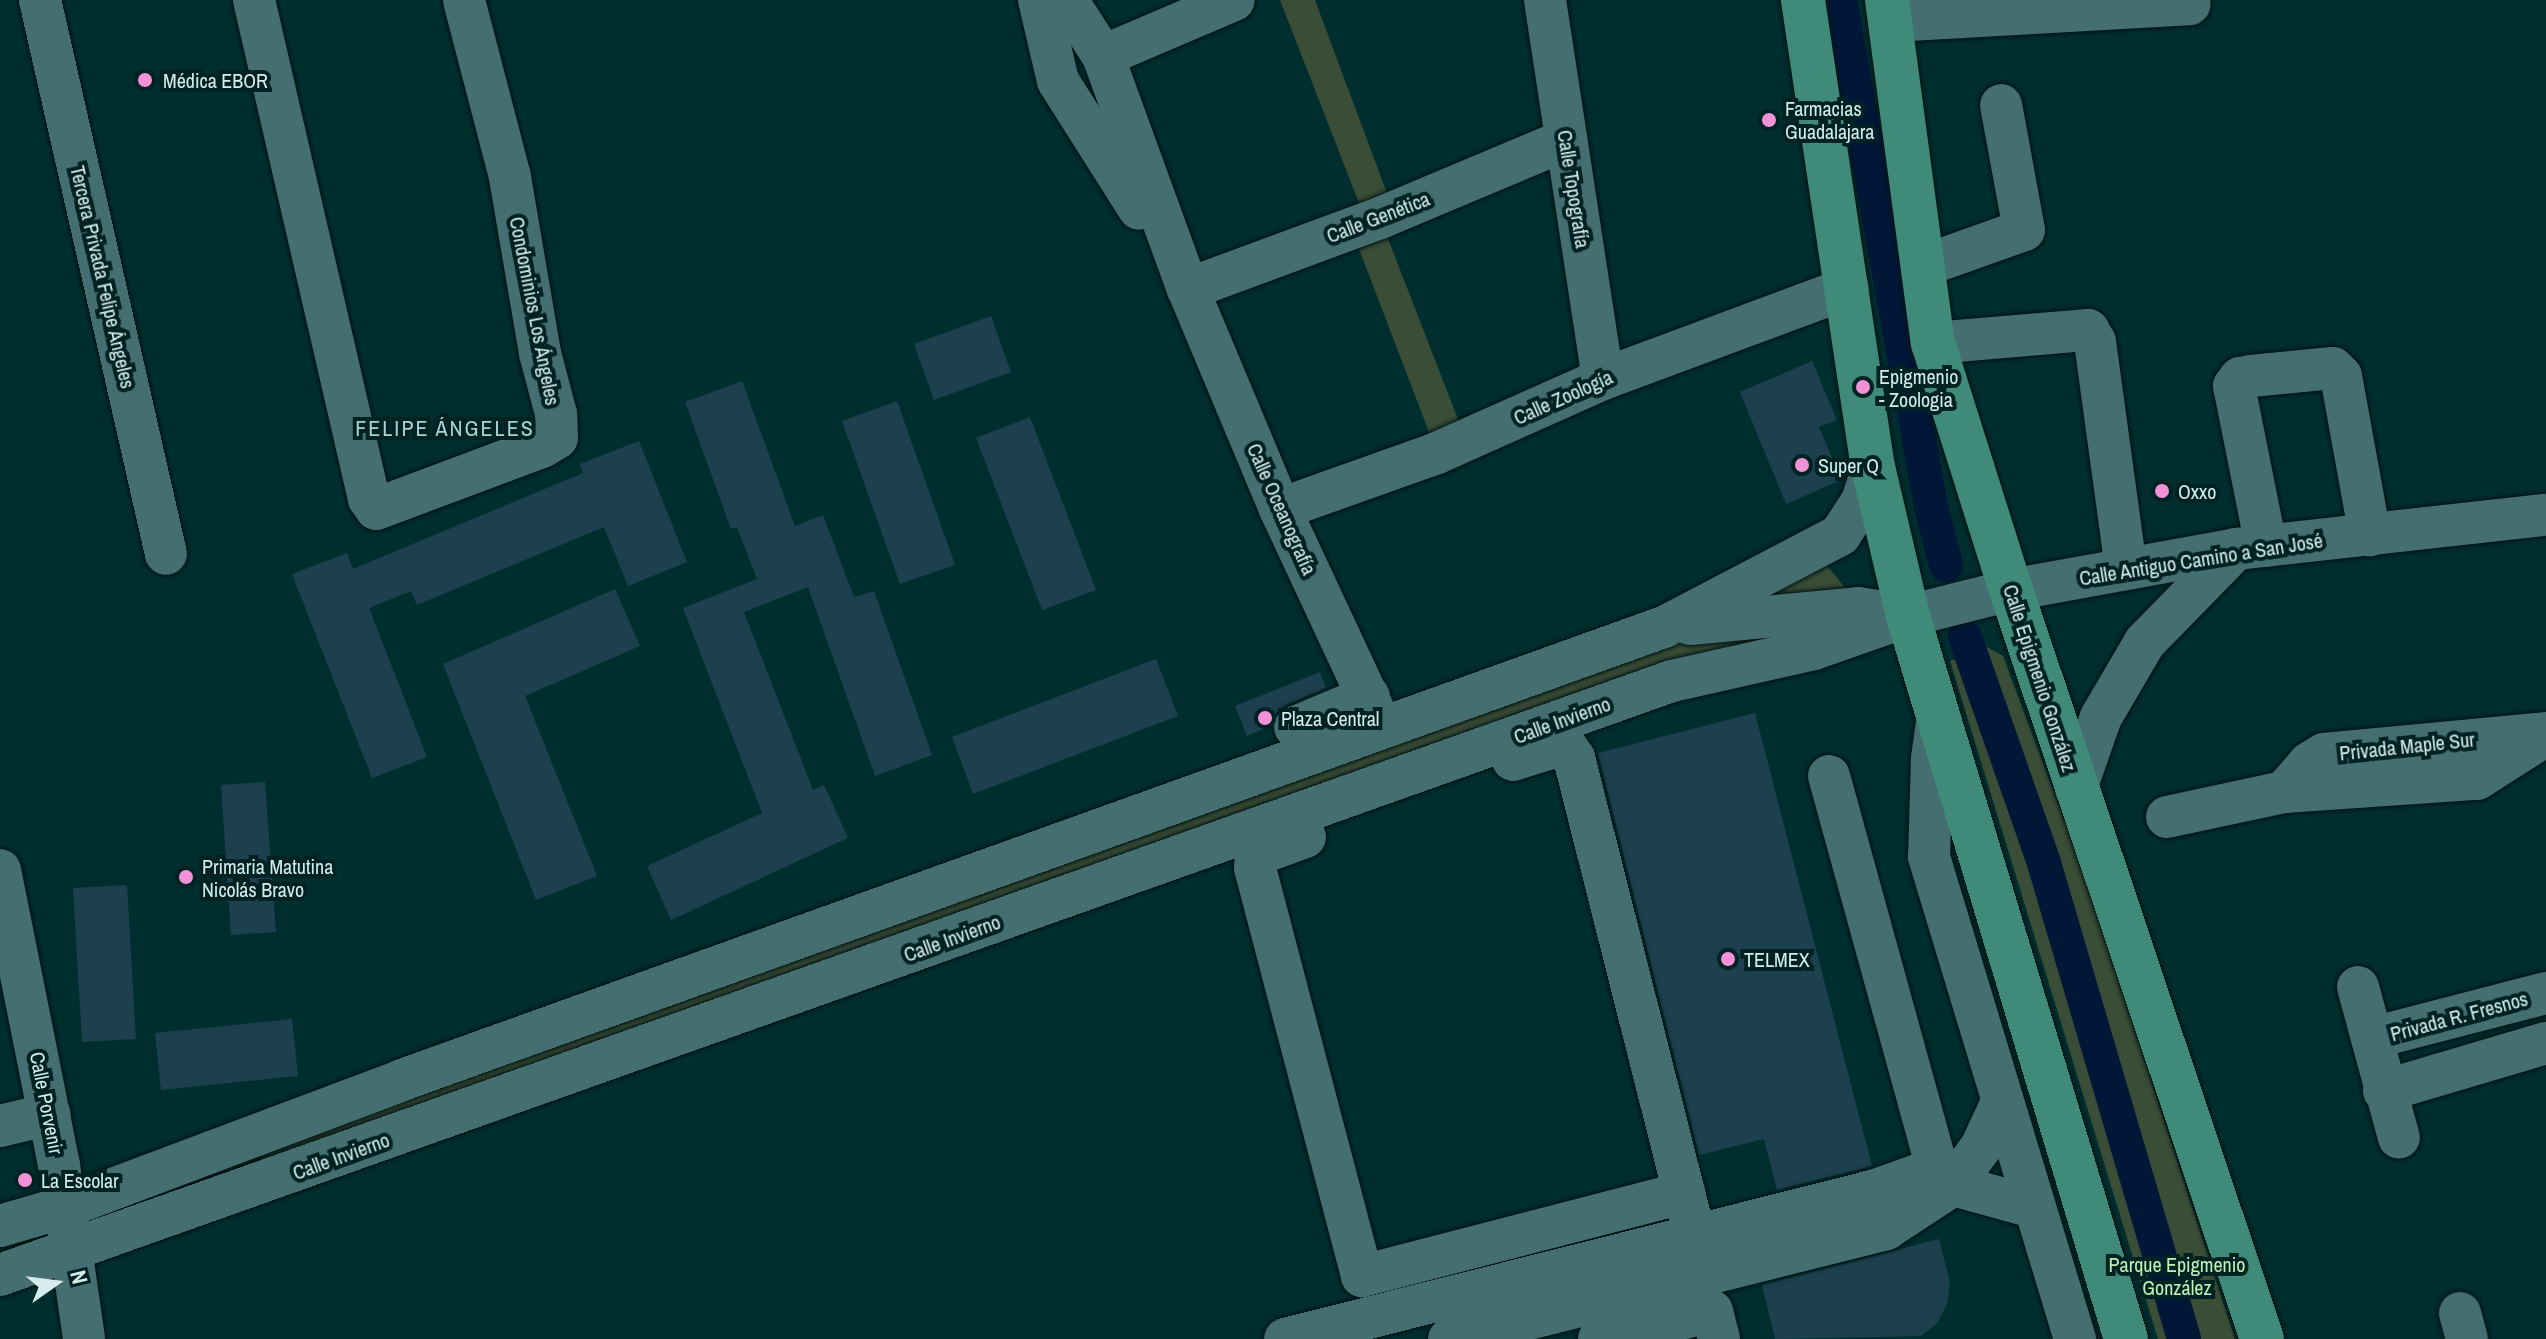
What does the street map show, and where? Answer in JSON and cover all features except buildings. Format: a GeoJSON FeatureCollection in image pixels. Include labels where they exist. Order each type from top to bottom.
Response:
{"type":"FeatureCollection","features":[{"type":"Feature","properties":{"kind":"main road"},"geometry":{"type":"LineString","coordinates":[[1803,0],[1873,467],[2056,1155],[2110,1333]]}},
{"type":"Feature","properties":{"kind":"main road","name":"Calle Epigmenio González"},"geometry":{"type":"LineString","coordinates":[[1889,10],[1933,343],[2004,591],[2076,789],[2262,1339]]}},
{"type":"Feature","properties":{"kind":"street","name":"Tercera Privada Felipe Ángeles"},"geometry":{"type":"LineString","coordinates":[[40,0],[166,554]]}},
{"type":"Feature","properties":{"kind":"street","name":"Condominios Los Ángeles"},"geometry":{"type":"LineString","coordinates":[[254,0],[369,499],[376,509],[542,447],[557,438],[556,414],[540,353],[510,177],[464,0]]}},
{"type":"Feature","properties":{"kind":"street","name":"Calle Oceanografía"},"geometry":{"type":"LineString","coordinates":[[1039,0],[1058,81],[1188,289]]}},
{"type":"Feature","properties":{"kind":"street","name":"Calle Oceanografía"},"geometry":{"type":"LineString","coordinates":[[1067,0],[1103,56],[1188,289],[1280,509],[1375,711]]}},
{"type":"Feature","properties":{"kind":"street"},"geometry":{"type":"LineString","coordinates":[[1103,56],[1234,0]]}},
{"type":"Feature","properties":{"kind":"street","name":"Calle Topografía"},"geometry":{"type":"LineString","coordinates":[[1545,0],[1603,379]]}},
{"type":"Feature","properties":{"kind":"street"},"geometry":{"type":"LineString","coordinates":[[1889,10],[2190,4]]}},
{"type":"Feature","properties":{"kind":"street"},"geometry":{"type":"LineString","coordinates":[[1923,266],[2024,230],[2001,105]]}},
{"type":"Feature","properties":{"kind":"street","name":"Calle Genética"},"geometry":{"type":"LineString","coordinates":[[1188,289],[1380,218],[1566,140]]}},
{"type":"Feature","properties":{"kind":"street","name":"Calle Zoología"},"geometry":{"type":"LineString","coordinates":[[1280,509],[1437,453],[1603,379],[1848,288]]}},
{"type":"Feature","properties":{"kind":"street"},"geometry":{"type":"LineString","coordinates":[[1933,343],[2088,330],[2095,342],[2126,569]]}},
{"type":"Feature","properties":{"kind":"street"},"geometry":{"type":"LineString","coordinates":[[2076,789],[2101,717],[2145,642],[2251,548],[2234,386],[2240,378],[2333,368],[2341,376],[2370,535]]}},
{"type":"Feature","properties":{"kind":"street"},"geometry":{"type":"LineString","coordinates":[[1295,727],[1375,711],[1574,659],[1664,627],[1840,535],[1862,501],[1873,467]]}},
{"type":"Feature","properties":{"kind":"street","name":"Calle Antiguo Camino a San José"},"geometry":{"type":"LineString","coordinates":[[1914,615],[2004,591],[2251,548],[2546,515]]}},
{"type":"Feature","properties":{"kind":"street"},"geometry":{"type":"LineString","coordinates":[[1664,627],[1858,608],[1914,615]]}},
{"type":"Feature","properties":{"kind":"street","name":"Calle Invierno"},"geometry":{"type":"LineString","coordinates":[[0,1275],[1672,681],[1814,649],[1914,615]]}},
{"type":"Feature","properties":{"kind":"street"},"geometry":{"type":"LineString","coordinates":[[0,1226],[65,1207],[1375,711]]}},
{"type":"Feature","properties":{"kind":"street"},"geometry":{"type":"LineString","coordinates":[[1938,715],[1932,758],[1929,857],[2075,1339]]}},
{"type":"Feature","properties":{"kind":"street","name":"Privada Maple Sur"},"geometry":{"type":"LineString","coordinates":[[2167,817],[2284,792],[2309,763],[2324,754],[2546,734]]}},
{"type":"Feature","properties":{"kind":"street"},"geometry":{"type":"LineString","coordinates":[[1374,1319],[1255,868],[1256,855],[1492,766],[1558,746],[1568,749],[1574,758],[1707,1290]]}},
{"type":"Feature","properties":{"kind":"street"},"geometry":{"type":"LineString","coordinates":[[1829,776],[1924,1114],[1945,1176]]}},
{"type":"Feature","properties":{"kind":"street","name":"Calle Porvenir"},"geometry":{"type":"LineString","coordinates":[[0,870],[16,1031],[50,1114],[84,1339]]}},
{"type":"Feature","properties":{"kind":"street"},"geometry":{"type":"LineString","coordinates":[[2358,987],[2399,1138]]}},
{"type":"Feature","properties":{"kind":"street","name":"Privada R. Fresnos"},"geometry":{"type":"LineString","coordinates":[[2372,1038],[2546,993]]}},
{"type":"Feature","properties":{"kind":"street"},"geometry":{"type":"LineString","coordinates":[[2384,1091],[2546,1043]]}},
{"type":"Feature","properties":{"kind":"street"},"geometry":{"type":"LineString","coordinates":[[1924,1114],[1944,1132],[1975,1124],[2002,1102]]}},
{"type":"Feature","properties":{"kind":"street"},"geometry":{"type":"LineString","coordinates":[[1599,1339],[1881,1209],[1945,1176],[1981,1147],[2002,1102]]}},
{"type":"Feature","properties":{"kind":"street"},"geometry":{"type":"LineString","coordinates":[[0,1126],[50,1114]]}},
{"type":"Feature","properties":{"kind":"street"},"geometry":{"type":"LineString","coordinates":[[1945,1176],[2033,1207]]}},
{"type":"Feature","properties":{"kind":"street"},"geometry":{"type":"LineString","coordinates":[[1362,1276],[1684,1193]]}},
{"type":"Feature","properties":{"kind":"street"},"geometry":{"type":"LineString","coordinates":[[1524,1235],[1542,1310]]}},
{"type":"Feature","properties":{"kind":"street"},"geometry":{"type":"LineString","coordinates":[[1285,1339],[1374,1319],[1542,1310],[1707,1290]]}},
{"type":"Feature","properties":{"kind":"street"},"geometry":{"type":"LineString","coordinates":[[1449,1339],[1542,1310]]}},
{"type":"Feature","properties":{"kind":"green space"},"geometry":{"type":"Polygon","coordinates":[[[1280,0],[1315,0],[1394,212],[1380,218],[1466,440],[1437,453],[1351,228],[1366,221],[1280,0]]]}},
{"type":"Feature","properties":{"kind":"green space"},"geometry":{"type":"Polygon","coordinates":[[[1824,562],[1847,590],[1689,619],[1824,562]]]}},
{"type":"Feature","properties":{"kind":"green space"},"geometry":{"type":"Polygon","coordinates":[[[1821,623],[267,1170],[256,1149],[1667,638],[1821,623]]]}},
{"type":"Feature","properties":{"kind":"green space","name":"Parque Epigmenio González"},"geometry":{"type":"Polygon","coordinates":[[[1985,646],[2003,656],[2078,857],[2235,1339],[2158,1339],[1950,661],[1985,646]]]}},
{"type":"Feature","properties":{"kind":"waterway"},"geometry":{"type":"LineString","coordinates":[[1840,0],[1931,507],[1946,565]]}},
{"type":"Feature","properties":{"kind":"waterway"},"geometry":{"type":"LineString","coordinates":[[1965,637],[2044,863],[2184,1339]]}},
{"type":"Feature","properties":{"kind":"place","name":"Médica EBOR"},"geometry":{"type":"Point","coordinates":[145,80]}},
{"type":"Feature","properties":{"kind":"place","name":"Farmacias Guadalajara"},"geometry":{"type":"Point","coordinates":[1769,120]}},
{"type":"Feature","properties":{"kind":"place","name":"Epigmenio - Zoologia"},"geometry":{"type":"Point","coordinates":[1863,387]}},
{"type":"Feature","properties":{"kind":"place","name":"Super Q"},"geometry":{"type":"Point","coordinates":[1802,465]}},
{"type":"Feature","properties":{"kind":"place","name":"Oxxo"},"geometry":{"type":"Point","coordinates":[2162,491]}},
{"type":"Feature","properties":{"kind":"place","name":"Plaza Central"},"geometry":{"type":"Point","coordinates":[1265,718]}},
{"type":"Feature","properties":{"kind":"place","name":"Primaria Matutina Nicolás Bravo"},"geometry":{"type":"Point","coordinates":[186,877]}},
{"type":"Feature","properties":{"kind":"place","name":"TELMEX"},"geometry":{"type":"Point","coordinates":[1728,959]}},
{"type":"Feature","properties":{"kind":"place","name":"La Escolar"},"geometry":{"type":"Point","coordinates":[25,1180]}},
{"type":"Feature","properties":{"kind":"district","name":"FELIPE ÁNGELES"},"geometry":{"type":"Point","coordinates":[445,429]}}]}
